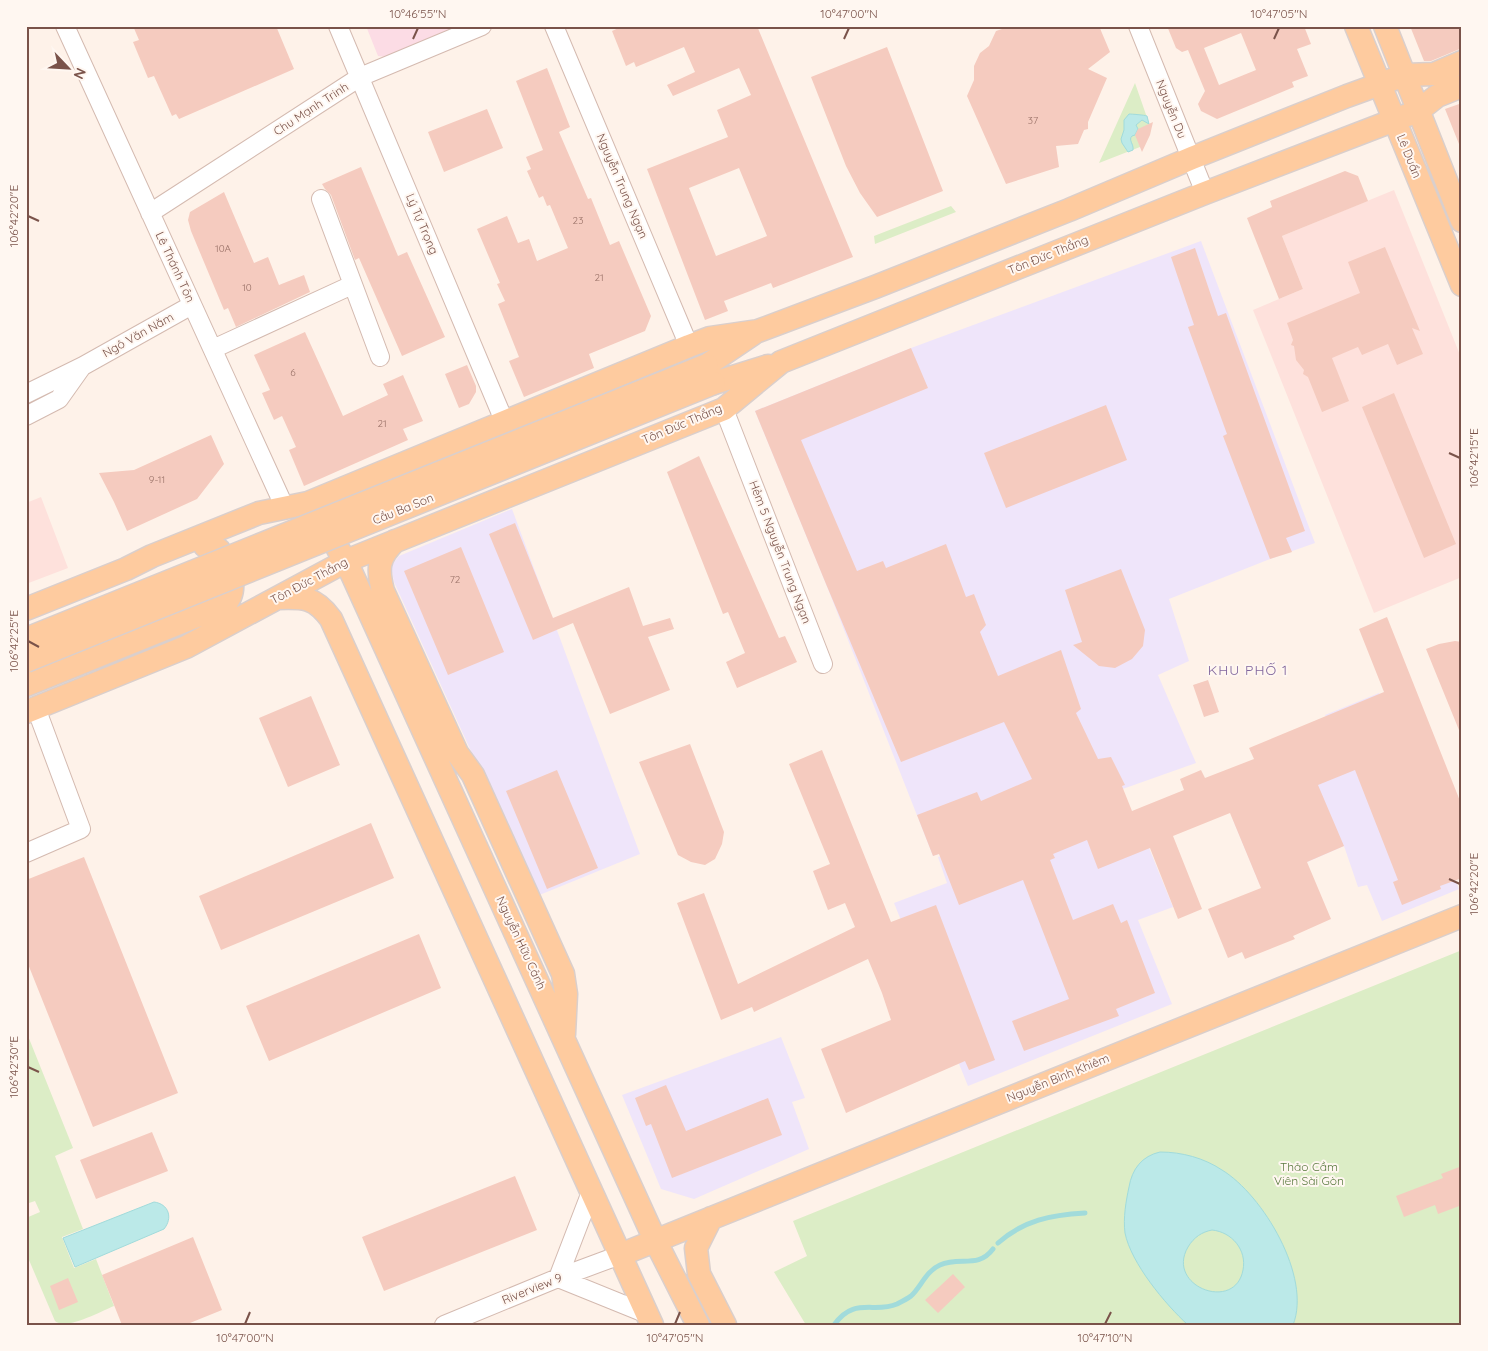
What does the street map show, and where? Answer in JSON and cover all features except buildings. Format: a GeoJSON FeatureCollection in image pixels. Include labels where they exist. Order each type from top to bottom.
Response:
{"type":"FeatureCollection","features":[{"type":"Feature","properties":{"kind":"main road","name":"Lê Duẩn"},"geometry":{"type":"LineString","coordinates":[[1356,26],[1462,285]]}},
{"type":"Feature","properties":{"kind":"main road","name":"Lê Duẩn"},"geometry":{"type":"LineString","coordinates":[[1385,26],[1462,221]]}},
{"type":"Feature","properties":{"kind":"main road"},"geometry":{"type":"LineString","coordinates":[[26,609],[258,513],[308,503],[710,338],[758,331],[875,287],[1347,96],[1404,75],[1434,74],[1462,62]]}},
{"type":"Feature","properties":{"kind":"main road","name":"Tôn Đức Thắng"},"geometry":{"type":"LineString","coordinates":[[31,710],[186,647],[346,561],[724,408],[781,362],[1205,192],[1418,111],[1437,96],[1462,86]]}},
{"type":"Feature","properties":{"kind":"main road"},"geometry":{"type":"LineString","coordinates":[[1104,195],[1118,227]]}},
{"type":"Feature","properties":{"kind":"main road","name":"Cầu Ba Son"},"geometry":{"type":"LineString","coordinates":[[26,661],[711,374],[758,331]]}},
{"type":"Feature","properties":{"kind":"main road","name":"Cầu Ba Son"},"geometry":{"type":"LineString","coordinates":[[26,639],[711,374],[781,362]]}},
{"type":"Feature","properties":{"kind":"main road","name":"Nguyễn Hữu Cảnh"},"geometry":{"type":"LineString","coordinates":[[126,569],[155,566],[257,526],[274,522],[290,522],[317,529],[337,547],[346,561],[655,1240],[695,1320]]}},
{"type":"Feature","properties":{"kind":"main road"},"geometry":{"type":"LineString","coordinates":[[395,541],[386,550],[380,562],[380,578],[383,591],[457,753],[473,776],[563,974],[566,994],[564,1038]]}},
{"type":"Feature","properties":{"kind":"main road"},"geometry":{"type":"LineString","coordinates":[[26,685],[219,608],[227,602],[232,593],[232,582],[218,550],[213,546],[205,546]]}},
{"type":"Feature","properties":{"kind":"main road"},"geometry":{"type":"LineString","coordinates":[[278,598],[296,597],[310,600],[322,607],[331,619],[649,1320]]}},
{"type":"Feature","properties":{"kind":"main road"},"geometry":{"type":"LineString","coordinates":[[457,753],[462,814]]}},
{"type":"Feature","properties":{"kind":"main road","name":"Nguyễn Bỉnh Khiêm"},"geometry":{"type":"LineString","coordinates":[[620,1255],[1462,916]]}},
{"type":"Feature","properties":{"kind":"main road"},"geometry":{"type":"LineString","coordinates":[[711,1218],[696,1248],[699,1274],[724,1325]]}},
{"type":"Feature","properties":{"kind":"main road"},"geometry":{"type":"LineString","coordinates":[[695,1320],[713,1304]]}},
{"type":"Feature","properties":{"kind":"street","name":"Lê Thánh Tôn"},"geometry":{"type":"LineString","coordinates":[[65,26],[285,508]]}},
{"type":"Feature","properties":{"kind":"street","name":"Lý Tự Trọng"},"geometry":{"type":"LineString","coordinates":[[338,26],[505,423]]}},
{"type":"Feature","properties":{"kind":"street","name":"Chu Mạnh Trinh"},"geometry":{"type":"LineString","coordinates":[[150,213],[360,77],[482,26]]}},
{"type":"Feature","properties":{"kind":"street","name":"Nguyễn Trung Ngạn"},"geometry":{"type":"LineString","coordinates":[[554,26],[689,346]]}},
{"type":"Feature","properties":{"kind":"street","name":"Nguyễn Du"},"geometry":{"type":"LineString","coordinates":[[1138,26],[1205,192]]}},
{"type":"Feature","properties":{"kind":"street"},"geometry":{"type":"LineString","coordinates":[[321,199],[380,357]]}},
{"type":"Feature","properties":{"kind":"street"},"geometry":{"type":"LineString","coordinates":[[212,349],[352,284]]}},
{"type":"Feature","properties":{"kind":"street","name":"Ngô Văn Năm"},"geometry":{"type":"LineString","coordinates":[[26,394],[83,366],[192,305]]}},
{"type":"Feature","properties":{"kind":"street","name":"Ngô Văn Năm"},"geometry":{"type":"LineString","coordinates":[[26,416],[59,399],[83,366]]}},
{"type":"Feature","properties":{"kind":"street","name":"Hẻm 5 Nguyễn Trung Ngạn"},"geometry":{"type":"LineString","coordinates":[[724,408],[823,664]]}},
{"type":"Feature","properties":{"kind":"street"},"geometry":{"type":"LineString","coordinates":[[26,852],[81,829],[31,710]]}},
{"type":"Feature","properties":{"kind":"street"},"geometry":{"type":"LineString","coordinates":[[591,1192],[558,1278],[649,1320]]}},
{"type":"Feature","properties":{"kind":"street","name":"Riverview 9"},"geometry":{"type":"LineString","coordinates":[[444,1325],[558,1278],[620,1255]]}},
{"type":"Feature","properties":{"kind":"shaded area"},"geometry":{"type":"Polygon","coordinates":[[[366,26],[465,26],[394,58],[378,56],[366,26]]]}},
{"type":"Feature","properties":{"kind":"shaded area"},"geometry":{"type":"Polygon","coordinates":[[[1394,190],[1462,360],[1462,577],[1374,613],[1253,310],[1303,289],[1282,236],[1394,190]]]}},
{"type":"Feature","properties":{"kind":"shaded area"},"geometry":{"type":"Polygon","coordinates":[[[1201,241],[1315,543],[1169,599],[1189,661],[1158,675],[1196,763],[933,856],[826,584],[755,411],[911,348],[1201,241]]]}},
{"type":"Feature","properties":{"kind":"shaded area"},"geometry":{"type":"Polygon","coordinates":[[[41,497],[68,568],[26,584],[26,503],[41,497]]]}},
{"type":"Feature","properties":{"kind":"shaded area"},"geometry":{"type":"Polygon","coordinates":[[[512,509],[640,854],[537,896],[394,582],[391,566],[399,556],[512,509]]]}},
{"type":"Feature","properties":{"kind":"shaded area"},"geometry":{"type":"Polygon","coordinates":[[[1379,693],[1459,889],[1382,921],[1367,885],[1358,887],[1344,846],[1259,883],[1233,820],[1318,784],[1330,728],[1325,715],[1379,693]]]}},
{"type":"Feature","properties":{"kind":"shaded area"},"geometry":{"type":"Polygon","coordinates":[[[1055,815],[1147,843],[1173,907],[1138,920],[1172,1004],[968,1086],[894,903],[947,883],[938,857],[1055,815]]]}},
{"type":"Feature","properties":{"kind":"shaded area"},"geometry":{"type":"Polygon","coordinates":[[[781,1037],[805,1098],[792,1102],[809,1149],[694,1199],[661,1189],[622,1095],[781,1037]]]}},
{"type":"Feature","properties":{"kind":"green space"},"geometry":{"type":"Polygon","coordinates":[[[1135,83],[1151,129],[1148,137],[1140,147],[1099,163],[1135,83]]]}},
{"type":"Feature","properties":{"kind":"green space"},"geometry":{"type":"Polygon","coordinates":[[[951,206],[956,212],[875,244],[874,236],[951,206]]]}},
{"type":"Feature","properties":{"kind":"green space","name":"Thảo Cầm Viên Sài Gòn"},"geometry":{"type":"Polygon","coordinates":[[[1462,950],[1462,1325],[806,1325],[774,1272],[807,1256],[793,1221],[1462,950]]]}},
{"type":"Feature","properties":{"kind":"green space"},"geometry":{"type":"Polygon","coordinates":[[[26,1031],[73,1148],[55,1156],[83,1229],[62,1237],[74,1268],[96,1259],[114,1306],[67,1324],[55,1321],[26,1253],[26,1218],[40,1212],[35,1201],[26,1204],[26,1031]]]}},
{"type":"Feature","properties":{"kind":"water"},"geometry":{"type":"Polygon","coordinates":[[[1129,114],[1147,116],[1149,124],[1142,120],[1136,125],[1138,129],[1131,139],[1133,150],[1128,152],[1121,139],[1124,130],[1124,120],[1129,114]]]}},
{"type":"Feature","properties":{"kind":"water"},"geometry":{"type":"Polygon","coordinates":[[[1160,1152],[1176,1153],[1193,1156],[1208,1162],[1238,1182],[1253,1198],[1280,1239],[1290,1261],[1296,1284],[1297,1306],[1293,1325],[1188,1325],[1160,1295],[1134,1257],[1128,1245],[1124,1227],[1130,1180],[1139,1164],[1160,1152]],[[1208,1231],[1190,1243],[1183,1261],[1186,1273],[1193,1283],[1204,1289],[1216,1292],[1228,1290],[1237,1283],[1244,1263],[1243,1256],[1236,1243],[1232,1238],[1219,1231],[1208,1231]]]}},
{"type":"Feature","properties":{"kind":"water"},"geometry":{"type":"Polygon","coordinates":[[[154,1202],[159,1203],[168,1212],[167,1225],[164,1229],[75,1267],[63,1238],[154,1202]]]}},
{"type":"Feature","properties":{"kind":"waterway"},"geometry":{"type":"LineString","coordinates":[[998,1243],[1018,1229],[1038,1220],[1061,1215],[1085,1213]]}},
{"type":"Feature","properties":{"kind":"waterway"},"geometry":{"type":"LineString","coordinates":[[834,1325],[842,1316],[857,1308],[889,1307],[906,1299],[915,1292],[927,1275],[940,1265],[981,1259],[993,1249]]}},
{"type":"Feature","properties":{"kind":"district","name":"KHU PHỐ 1"},"geometry":{"type":"Point","coordinates":[1248,670]}}]}
